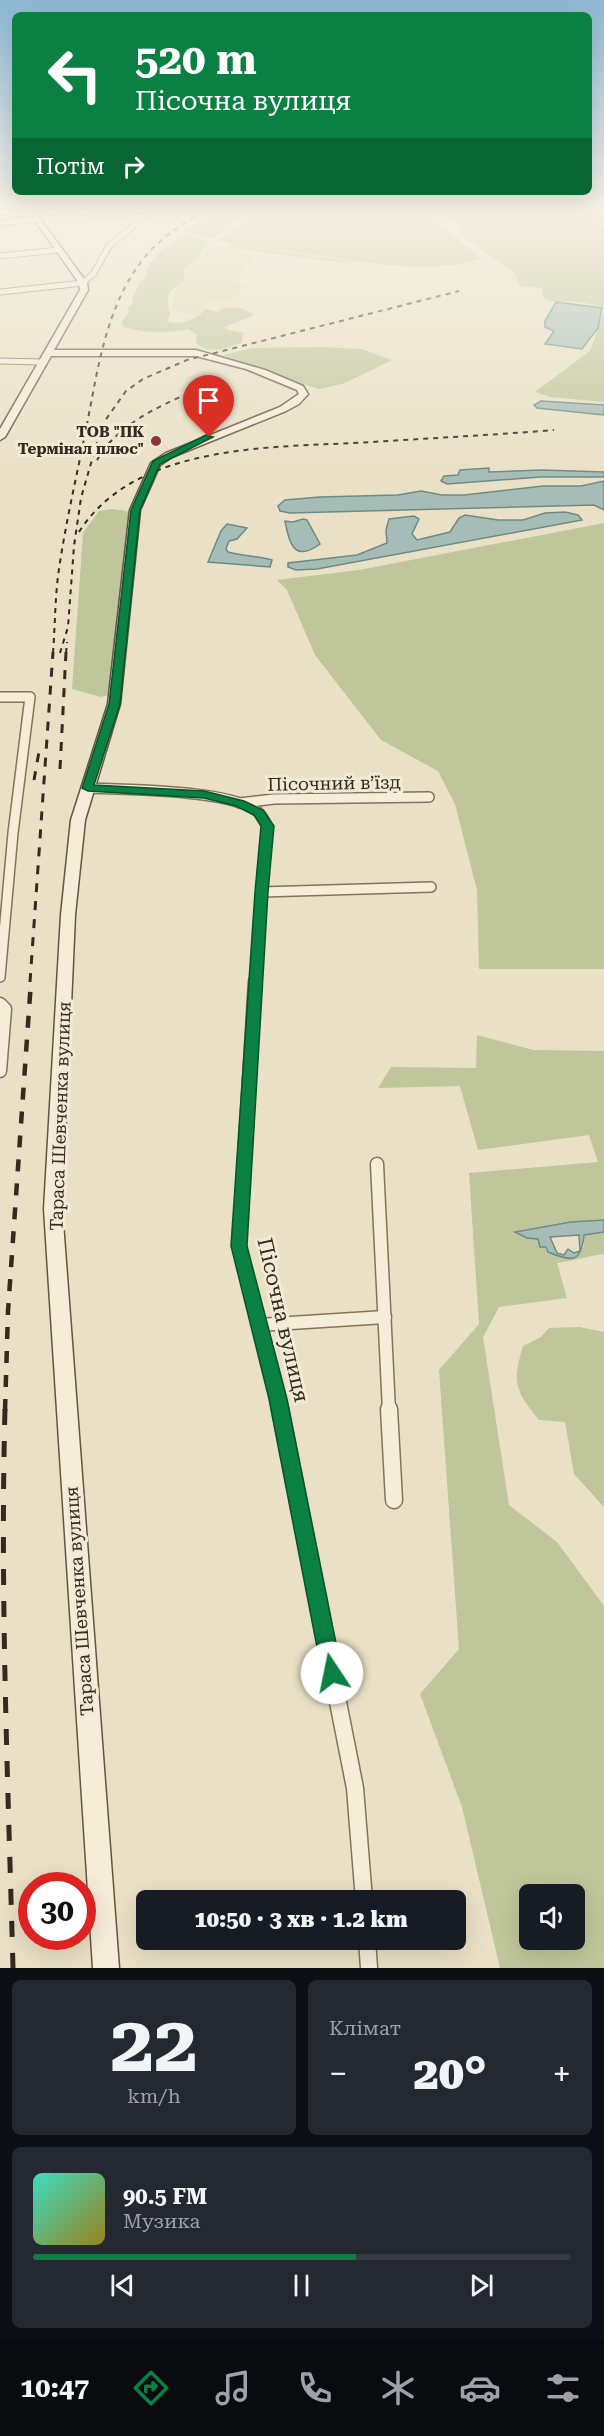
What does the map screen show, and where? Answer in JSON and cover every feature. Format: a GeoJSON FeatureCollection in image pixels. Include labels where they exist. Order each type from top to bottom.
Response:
{"type":"FeatureCollection","features":[{"type":"Feature","properties":{"kind":"street"},"geometry":{"type":"LineString","coordinates":[[1,433],[80,297]]}},
{"type":"Feature","properties":{"kind":"street","name":"Тараса Шевченка вулиця"},"geometry":{"type":"LineString","coordinates":[[46,353],[196,353],[254,369],[300,388],[304,394],[296,402],[169,454],[156,463],[135,510],[114,704],[78,820],[68,915],[53,1209],[106,1968]]}},
{"type":"Feature","properties":{"kind":"street"},"geometry":{"type":"LineString","coordinates":[[0,361],[41,362]]}},
{"type":"Feature","properties":{"kind":"street"},"geometry":{"type":"LineString","coordinates":[[0,697],[30,697],[14,822],[0,977]]}},
{"type":"Feature","properties":{"kind":"street","name":"Пісочна вулиця"},"geometry":{"type":"LineString","coordinates":[[88,788],[204,795],[240,803],[259,813],[267,826],[239,1246],[278,1399],[355,1788],[363,1890]]}},
{"type":"Feature","properties":{"kind":"street","name":"Пісочний в’їзд"},"geometry":{"type":"LineString","coordinates":[[240,803],[274,799],[429,797]]}},
{"type":"Feature","properties":{"kind":"street"},"geometry":{"type":"LineString","coordinates":[[261,892],[430,887]]}},
{"type":"Feature","properties":{"kind":"street"},"geometry":{"type":"LineString","coordinates":[[0,1004],[5,1009],[0,1071]]}},
{"type":"Feature","properties":{"kind":"street"},"geometry":{"type":"LineString","coordinates":[[377,1164],[394,1500]]}},
{"type":"Feature","properties":{"kind":"street"},"geometry":{"type":"LineString","coordinates":[[259,1325],[384,1317]]}},
{"type":"Feature","properties":{"kind":"street"},"geometry":{"type":"LineString","coordinates":[[368,1950],[369,1968]]}},
{"type":"Feature","properties":{"kind":"shaded area"},"geometry":{"type":"Polygon","coordinates":[[[175,297],[236,297],[233,300],[214,301],[202,306],[197,315],[172,310],[175,297]]]}},
{"type":"Feature","properties":{"kind":"green space"},"geometry":{"type":"Polygon","coordinates":[[[133,297],[169,297],[170,314],[167,321],[172,323],[187,321],[198,316],[205,309],[218,312],[231,307],[241,308],[254,315],[224,327],[244,333],[241,343],[211,350],[200,346],[196,342],[197,335],[188,329],[148,332],[124,327],[121,323],[129,312],[128,308],[133,304],[133,297]]]}},
{"type":"Feature","properties":{"kind":"green space"},"geometry":{"type":"Polygon","coordinates":[[[543,297],[604,297],[604,307],[580,302],[549,301],[543,297]]]}},
{"type":"Feature","properties":{"kind":"green space"},"geometry":{"type":"Polygon","coordinates":[[[604,311],[604,402],[550,397],[535,392],[590,351],[604,311]]]}},
{"type":"Feature","properties":{"kind":"green space"},"geometry":{"type":"Polygon","coordinates":[[[253,348],[361,349],[392,360],[345,383],[320,389],[223,355],[253,348]]]}},
{"type":"Feature","properties":{"kind":"green space"},"geometry":{"type":"Polygon","coordinates":[[[112,509],[132,514],[114,693],[101,697],[72,689],[83,533],[99,511],[112,509]]]}},
{"type":"Feature","properties":{"kind":"green space"},"geometry":{"type":"Polygon","coordinates":[[[604,523],[604,969],[479,969],[477,890],[455,804],[438,771],[381,740],[315,655],[287,590],[277,580],[359,570],[604,523]]]}},
{"type":"Feature","properties":{"kind":"green space"},"geometry":{"type":"Polygon","coordinates":[[[477,1035],[533,1050],[604,1051],[604,1220],[571,1222],[515,1232],[527,1238],[538,1239],[548,1252],[577,1257],[584,1246],[583,1235],[604,1232],[604,1254],[557,1263],[567,1298],[499,1307],[483,1337],[509,1505],[557,1542],[604,1606],[604,1968],[500,1968],[462,1807],[420,1694],[459,1649],[439,1370],[479,1324],[469,1173],[598,1162],[589,1135],[478,1150],[460,1086],[378,1088],[391,1067],[476,1068],[477,1035]]]}},
{"type":"Feature","properties":{"kind":"green space"},"geometry":{"type":"Polygon","coordinates":[[[580,1327],[604,1332],[604,1507],[574,1474],[565,1422],[539,1420],[520,1393],[518,1386],[517,1369],[523,1346],[541,1337],[549,1328],[580,1327]]]}},
{"type":"Feature","properties":{"kind":"water"},"geometry":{"type":"Polygon","coordinates":[[[556,302],[602,308],[598,328],[582,349],[545,344],[554,331],[545,327],[545,321],[556,302]]]}},
{"type":"Feature","properties":{"kind":"water"},"geometry":{"type":"Polygon","coordinates":[[[541,401],[604,405],[604,415],[537,408],[534,405],[541,401]]]}},
{"type":"Feature","properties":{"kind":"water"},"geometry":{"type":"Polygon","coordinates":[[[489,468],[489,472],[542,470],[604,472],[604,477],[540,477],[447,484],[441,481],[444,476],[458,475],[460,470],[489,468]]]}},
{"type":"Feature","properties":{"kind":"water"},"geometry":{"type":"Polygon","coordinates":[[[604,481],[604,510],[594,505],[290,513],[280,511],[278,506],[285,500],[320,497],[398,495],[421,491],[442,495],[464,495],[543,486],[581,486],[604,481]]]}},
{"type":"Feature","properties":{"kind":"water"},"geometry":{"type":"Polygon","coordinates":[[[565,512],[578,515],[582,520],[317,569],[296,570],[288,567],[288,563],[357,555],[387,543],[386,530],[389,519],[414,516],[419,519],[412,534],[417,540],[450,532],[459,518],[465,515],[498,520],[523,520],[545,513],[565,512]]]}},
{"type":"Feature","properties":{"kind":"water"},"geometry":{"type":"Polygon","coordinates":[[[307,520],[320,544],[304,552],[294,548],[288,537],[285,521],[293,522],[307,520]]]}},
{"type":"Feature","properties":{"kind":"water"},"geometry":{"type":"Polygon","coordinates":[[[227,524],[247,528],[237,539],[229,541],[226,549],[228,552],[272,560],[270,567],[208,562],[221,531],[227,524]]]}},
{"type":"Feature","properties":{"kind":"water"},"geometry":{"type":"Polygon","coordinates":[[[604,1220],[604,1232],[584,1235],[581,1251],[574,1258],[564,1258],[548,1252],[546,1247],[540,1247],[538,1239],[527,1238],[515,1232],[571,1222],[604,1220]],[[579,1235],[550,1237],[557,1253],[564,1255],[568,1249],[574,1253],[580,1251],[579,1235]]]}},
{"type":"Feature","properties":{"kind":"railway"},"geometry":{"type":"LineString","coordinates":[[53,653],[57,585],[64,538],[100,360],[111,319],[120,297]]}},
{"type":"Feature","properties":{"kind":"railway"},"geometry":{"type":"LineString","coordinates":[[60,653],[68,627],[74,546],[81,498],[102,425],[126,391],[143,379],[187,360],[436,297]]}},
{"type":"Feature","properties":{"kind":"railway"},"geometry":{"type":"LineString","coordinates":[[97,460],[107,446],[132,423],[161,406],[208,384]]}},
{"type":"Feature","properties":{"kind":"railway"},"geometry":{"type":"LineString","coordinates":[[79,532],[104,502],[136,480],[172,465],[212,455],[294,446],[554,430]]}},
{"type":"Feature","properties":{"kind":"railway"},"geometry":{"type":"LineString","coordinates":[[66,653],[67,642]]}},
{"type":"Feature","properties":{"kind":"railway"},"geometry":{"type":"LineString","coordinates":[[30,982],[53,652]]}},
{"type":"Feature","properties":{"kind":"railway"},"geometry":{"type":"LineString","coordinates":[[60,769],[66,652]]}},
{"type":"Feature","properties":{"kind":"railway"},"geometry":{"type":"LineString","coordinates":[[34,780],[40,746]]}},
{"type":"Feature","properties":{"kind":"railway"},"geometry":{"type":"LineString","coordinates":[[5,1411],[8,1311],[31,981]]}},
{"type":"Feature","properties":{"kind":"railway"},"geometry":{"type":"LineString","coordinates":[[5,1409],[4,1619],[13,1968]]}},
{"type":"Feature","properties":{"kind":"place","name":"ТОВ \"ПК Термінал плюс\""},"geometry":{"type":"Point","coordinates":[156,441]}},
{"type":"Feature","properties":{"kind":"route"},"geometry":{"type":"LineString","coordinates":[[209,437],[169,454],[156,463],[135,510],[114,704],[88,788],[204,795],[240,803],[259,813],[267,826],[239,1246],[278,1399],[332,1673]]}}]}
